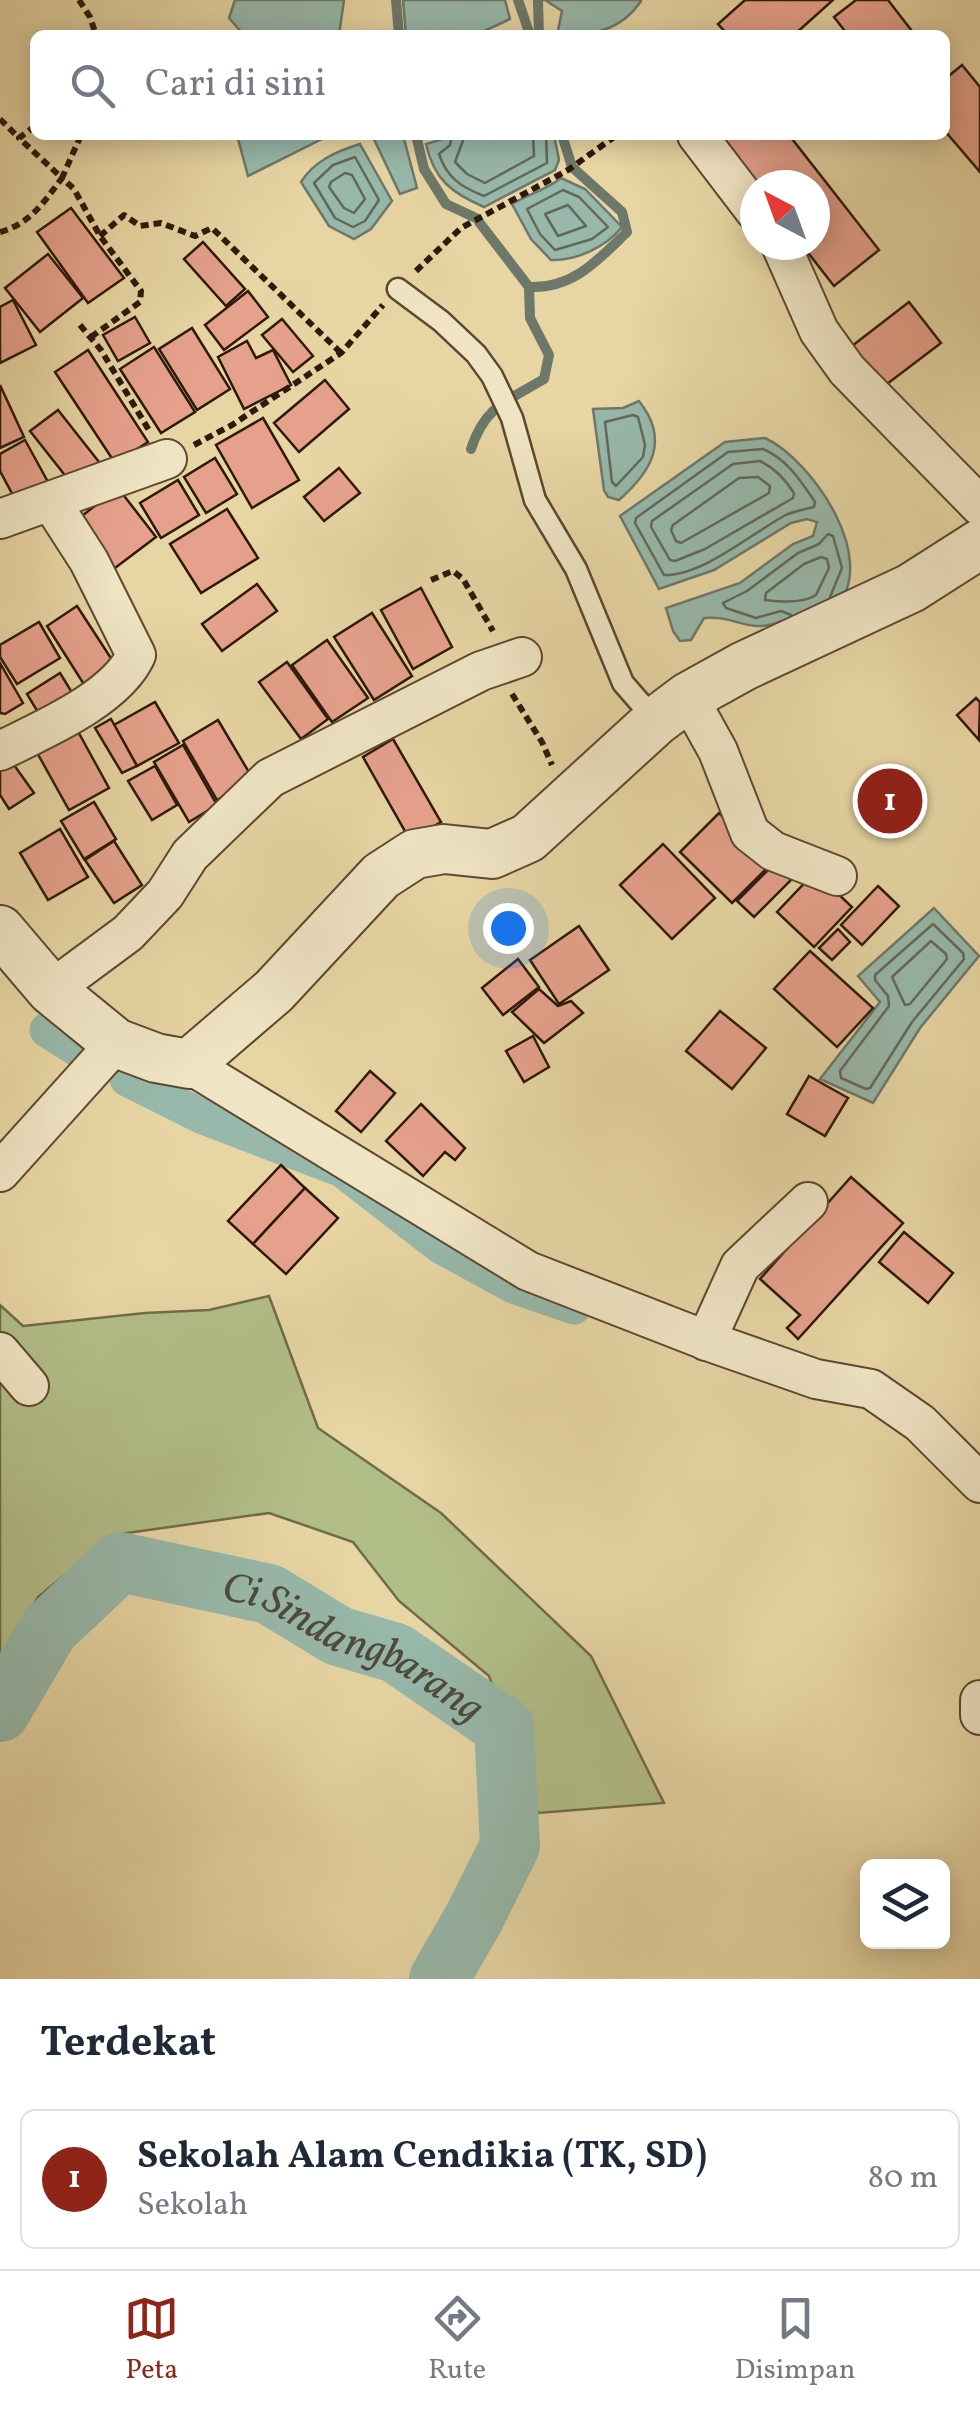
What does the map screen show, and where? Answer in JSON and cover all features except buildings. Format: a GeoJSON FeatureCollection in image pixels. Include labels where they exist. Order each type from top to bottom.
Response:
{"type":"FeatureCollection","features":[{"type":"Feature","properties":{"kind":"street"},"geometry":{"type":"LineString","coordinates":[[700,140],[740,192]]}},
{"type":"Feature","properties":{"kind":"street"},"geometry":{"type":"LineString","coordinates":[[788,260],[818,330],[847,370],[980,506]]}},
{"type":"Feature","properties":{"kind":"street"},"geometry":{"type":"LineString","coordinates":[[0,520],[167,460]]}},
{"type":"Feature","properties":{"kind":"street"},"geometry":{"type":"LineString","coordinates":[[0,751],[107,690],[124,676],[136,655],[89,561],[51,502]]}},
{"type":"Feature","properties":{"kind":"street"},"geometry":{"type":"LineString","coordinates":[[189,1064],[274,991],[381,876],[415,854],[444,849],[492,854],[528,838],[672,709],[744,666],[976,555]]}},
{"type":"Feature","properties":{"kind":"street"},"geometry":{"type":"LineString","coordinates":[[51,990],[128,933],[165,894],[190,854],[270,778],[430,696],[509,662]]}},
{"type":"Feature","properties":{"kind":"street"},"geometry":{"type":"LineString","coordinates":[[672,709],[718,751],[750,833],[773,850],[837,876]]}},
{"type":"Feature","properties":{"kind":"street"},"geometry":{"type":"LineString","coordinates":[[0,930],[51,990],[116,1043],[156,1058],[189,1064],[528,1270],[706,1341],[816,1379],[871,1389],[920,1423],[980,1483]]}},
{"type":"Feature","properties":{"kind":"street"},"geometry":{"type":"LineString","coordinates":[[0,1172],[116,1043]]}},
{"type":"Feature","properties":{"kind":"street"},"geometry":{"type":"LineString","coordinates":[[706,1341],[740,1266],[808,1202]]}},
{"type":"Feature","properties":{"kind":"street"},"geometry":{"type":"LineString","coordinates":[[0,1352],[29,1386]]}},
{"type":"Feature","properties":{"kind":"street"},"geometry":{"type":"LineString","coordinates":[[980,1700],[980,1715]]}},
{"type":"Feature","properties":{"kind":"lane"},"geometry":{"type":"LineString","coordinates":[[398,289],[442,321],[492,376],[512,418],[535,500],[576,569],[623,682],[672,709]]}},
{"type":"Feature","properties":{"kind":"path"},"geometry":{"type":"LineString","coordinates":[[79,0],[94,30]]}},
{"type":"Feature","properties":{"kind":"path"},"geometry":{"type":"LineString","coordinates":[[0,120],[74,189],[100,236],[141,292],[140,302],[91,337]]}},
{"type":"Feature","properties":{"kind":"path"},"geometry":{"type":"LineString","coordinates":[[20,138],[30,130]]}},
{"type":"Feature","properties":{"kind":"path"},"geometry":{"type":"LineString","coordinates":[[0,232],[17,228],[32,217],[62,178],[79,140]]}},
{"type":"Feature","properties":{"kind":"path"},"geometry":{"type":"LineString","coordinates":[[100,236],[124,215],[140,226],[161,223],[195,236],[212,228],[340,353]]}},
{"type":"Feature","properties":{"kind":"path"},"geometry":{"type":"LineString","coordinates":[[80,324],[167,460]]}},
{"type":"Feature","properties":{"kind":"path"},"geometry":{"type":"LineString","coordinates":[[431,580],[453,571],[463,579],[504,648],[556,773],[570,787],[574,798]]}},
{"type":"Feature","properties":{"kind":"green space"},"geometry":{"type":"Polygon","coordinates":[[[269,1296],[318,1428],[441,1513],[591,1656],[664,1803],[538,1813],[489,1676],[399,1601],[353,1542],[269,1513],[113,1535],[38,1597],[0,1665],[0,1305],[23,1326],[209,1310],[269,1296]]]}},
{"type":"Feature","properties":{"kind":"water"},"geometry":{"type":"Polygon","coordinates":[[[235,0],[344,0],[340,30],[240,30],[229,18],[235,0]]]}},
{"type":"Feature","properties":{"kind":"water"},"geometry":{"type":"Polygon","coordinates":[[[403,0],[505,0],[510,19],[487,30],[406,30],[403,0]]]}},
{"type":"Feature","properties":{"kind":"water"},"geometry":{"type":"Polygon","coordinates":[[[545,0],[641,1],[624,19],[604,30],[558,30],[562,11],[545,0]]]}},
{"type":"Feature","properties":{"kind":"water"},"geometry":{"type":"Polygon","coordinates":[[[238,140],[320,140],[248,176],[238,140]]]}},
{"type":"Feature","properties":{"kind":"water"},"geometry":{"type":"Polygon","coordinates":[[[374,140],[404,140],[417,188],[400,194],[374,140]]]}},
{"type":"Feature","properties":{"kind":"water"},"geometry":{"type":"Polygon","coordinates":[[[439,140],[555,140],[559,160],[555,170],[484,207],[446,184],[434,167],[426,144],[439,140]]]}},
{"type":"Feature","properties":{"kind":"water"},"geometry":{"type":"Polygon","coordinates":[[[360,144],[392,201],[371,229],[354,239],[329,226],[301,182],[327,158],[360,144]]]}},
{"type":"Feature","properties":{"kind":"water"},"geometry":{"type":"Polygon","coordinates":[[[561,178],[585,189],[622,227],[590,251],[551,260],[531,239],[512,204],[561,178]]]}},
{"type":"Feature","properties":{"kind":"water"},"geometry":{"type":"Polygon","coordinates":[[[639,401],[654,429],[653,454],[640,478],[619,500],[608,497],[604,490],[593,409],[623,408],[639,401]]]}},
{"type":"Feature","properties":{"kind":"water"},"geometry":{"type":"Polygon","coordinates":[[[765,438],[802,467],[835,513],[850,564],[847,588],[831,611],[792,628],[782,621],[760,626],[704,618],[691,640],[680,641],[666,608],[740,583],[793,544],[813,536],[817,522],[807,519],[791,523],[714,570],[659,589],[620,516],[725,442],[765,438]]]}},
{"type":"Feature","properties":{"kind":"water"},"geometry":{"type":"Polygon","coordinates":[[[934,908],[979,956],[920,1028],[873,1103],[820,1079],[880,1002],[858,976],[934,908]]]}},
{"type":"Feature","properties":{"kind":"waterway"},"geometry":{"type":"LineString","coordinates":[[396,0],[399,30]]}},
{"type":"Feature","properties":{"kind":"waterway"},"geometry":{"type":"LineString","coordinates":[[518,0],[528,30]]}},
{"type":"Feature","properties":{"kind":"waterway"},"geometry":{"type":"LineString","coordinates":[[538,1],[539,30]]}},
{"type":"Feature","properties":{"kind":"waterway"},"geometry":{"type":"LineString","coordinates":[[417,140],[424,169],[446,204],[476,218]]}},
{"type":"Feature","properties":{"kind":"waterway"},"geometry":{"type":"LineString","coordinates":[[529,287],[572,278],[627,232],[622,212],[572,167],[564,140]]}},
{"type":"Feature","properties":{"kind":"waterway"},"geometry":{"type":"LineString","coordinates":[[471,449],[490,414],[544,379],[549,355],[530,318],[529,287],[479,222]]}},
{"type":"Feature","properties":{"kind":"waterway"},"geometry":{"type":"LineString","coordinates":[[47,1030],[94,1060]]}},
{"type":"Feature","properties":{"kind":"waterway"},"geometry":{"type":"LineString","coordinates":[[127,1079],[203,1117],[342,1170],[440,1246],[513,1286],[574,1307]]}},
{"type":"Feature","properties":{"kind":"waterway","name":"Ci Sindangbarang"},"geometry":{"type":"LineString","coordinates":[[0,1712],[49,1629],[120,1562],[269,1594],[338,1636],[396,1653],[504,1727],[510,1846],[439,1979]]}},
{"type":"Feature","properties":{"kind":"place","name":"Sekolah Alam Cendikia (TK, SD)"},"geometry":{"type":"Point","coordinates":[890,801]}}]}
